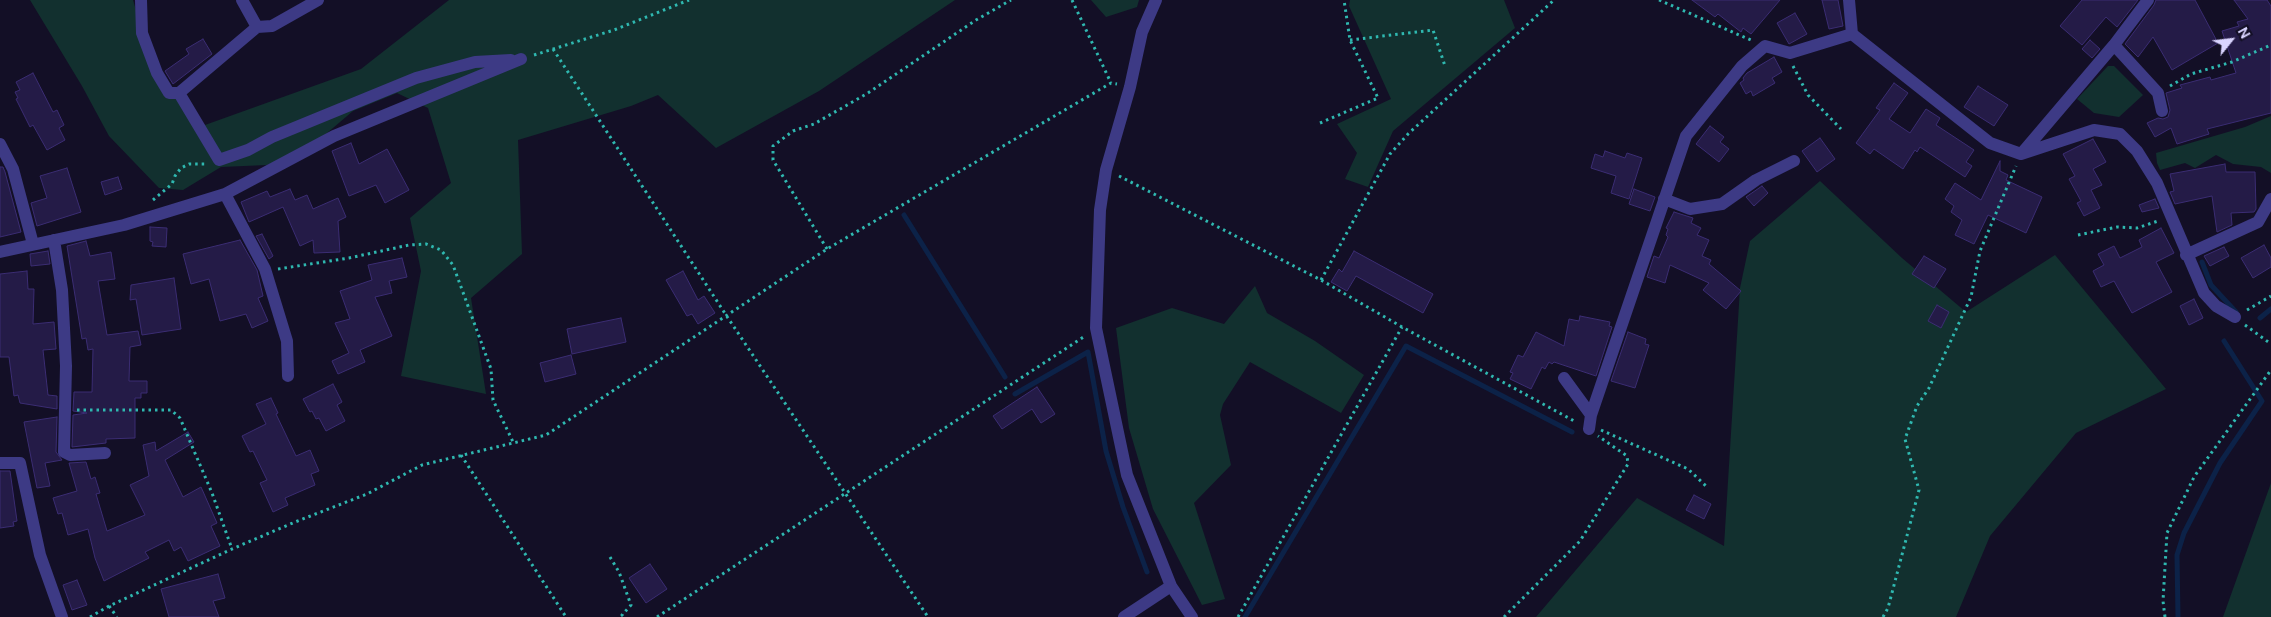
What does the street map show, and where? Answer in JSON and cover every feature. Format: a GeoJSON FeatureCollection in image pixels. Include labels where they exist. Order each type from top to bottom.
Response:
{"type":"FeatureCollection","features":[{"type":"Feature","properties":{"kind":"street"},"geometry":{"type":"LineString","coordinates":[[141,0],[142,33],[157,73],[170,93],[179,93],[258,27],[272,26],[318,0]]}},
{"type":"Feature","properties":{"kind":"street"},"geometry":{"type":"LineString","coordinates":[[242,0],[258,27]]}},
{"type":"Feature","properties":{"kind":"street"},"geometry":{"type":"LineString","coordinates":[[1156,0],[1142,32],[1130,87],[1106,170],[1100,210],[1096,328],[1128,475],[1171,586],[1192,617]]}},
{"type":"Feature","properties":{"kind":"street"},"geometry":{"type":"LineString","coordinates":[[1849,0],[1852,34],[1990,143],[2021,154],[2094,130],[2120,134],[2137,151],[2157,183],[2204,292],[2216,306],[2235,317]]}},
{"type":"Feature","properties":{"kind":"street"},"geometry":{"type":"LineString","coordinates":[[2021,154],[2114,45],[2148,0]]}},
{"type":"Feature","properties":{"kind":"street"},"geometry":{"type":"LineString","coordinates":[[1590,423],[1686,136],[1742,66],[1766,46],[1790,53],[1852,34]]}},
{"type":"Feature","properties":{"kind":"street"},"geometry":{"type":"LineString","coordinates":[[2114,45],[2158,93],[2162,111]]}},
{"type":"Feature","properties":{"kind":"street"},"geometry":{"type":"LineString","coordinates":[[179,93],[220,160],[248,150],[272,137],[416,78],[475,62],[521,59]]}},
{"type":"Feature","properties":{"kind":"street"},"geometry":{"type":"LineString","coordinates":[[0,252],[139,220],[225,194],[334,136],[521,59]]}},
{"type":"Feature","properties":{"kind":"street"},"geometry":{"type":"LineString","coordinates":[[0,144],[13,169],[33,244]]}},
{"type":"Feature","properties":{"kind":"street"},"geometry":{"type":"LineString","coordinates":[[1664,199],[1690,209],[1722,204],[1756,180],[1794,161]]}},
{"type":"Feature","properties":{"kind":"street"},"geometry":{"type":"LineString","coordinates":[[225,194],[265,269],[287,340],[288,376]]}},
{"type":"Feature","properties":{"kind":"street"},"geometry":{"type":"LineString","coordinates":[[2186,254],[2258,222],[2271,199]]}},
{"type":"Feature","properties":{"kind":"street"},"geometry":{"type":"LineString","coordinates":[[54,240],[62,290],[66,366],[64,452],[70,455],[105,452]]}},
{"type":"Feature","properties":{"kind":"street"},"geometry":{"type":"LineString","coordinates":[[1564,378],[1590,423]]}},
{"type":"Feature","properties":{"kind":"street"},"geometry":{"type":"LineString","coordinates":[[0,463],[20,463],[40,555],[62,617]]}},
{"type":"Feature","properties":{"kind":"street"},"geometry":{"type":"LineString","coordinates":[[1124,617],[1171,586]]}},
{"type":"Feature","properties":{"kind":"path"},"geometry":{"type":"LineString","coordinates":[[521,59],[614,30],[690,0]]}},
{"type":"Feature","properties":{"kind":"path"},"geometry":{"type":"LineString","coordinates":[[827,249],[774,160],[773,146],[793,131],[814,124],[868,93],[976,20],[1011,0]]}},
{"type":"Feature","properties":{"kind":"path"},"geometry":{"type":"LineString","coordinates":[[1072,0],[1111,83]]}},
{"type":"Feature","properties":{"kind":"path"},"geometry":{"type":"LineString","coordinates":[[1320,123],[1378,98],[1350,40],[1344,0]]}},
{"type":"Feature","properties":{"kind":"path"},"geometry":{"type":"LineString","coordinates":[[1321,280],[1390,154],[1408,134],[1554,0]]}},
{"type":"Feature","properties":{"kind":"path"},"geometry":{"type":"LineString","coordinates":[[1659,0],[1766,46]]}},
{"type":"Feature","properties":{"kind":"path"},"geometry":{"type":"LineString","coordinates":[[1350,40],[1433,30],[1446,66]]}},
{"type":"Feature","properties":{"kind":"path"},"geometry":{"type":"LineString","coordinates":[[2158,93],[2191,74],[2232,62],[2271,45]]}},
{"type":"Feature","properties":{"kind":"path"},"geometry":{"type":"LineString","coordinates":[[553,48],[726,315],[928,617]]}},
{"type":"Feature","properties":{"kind":"path"},"geometry":{"type":"LineString","coordinates":[[1790,53],[1794,71],[1808,95],[1841,130]]}},
{"type":"Feature","properties":{"kind":"path"},"geometry":{"type":"LineString","coordinates":[[90,617],[109,606],[232,549],[367,494],[422,465],[546,435],[827,249],[1111,83],[1130,87]]}},
{"type":"Feature","properties":{"kind":"path"},"geometry":{"type":"LineString","coordinates":[[1883,617],[1888,608],[1904,543],[1917,505],[1919,490],[1905,439],[1917,406],[1929,388],[1971,297],[1980,251],[2021,154]]}},
{"type":"Feature","properties":{"kind":"path"},"geometry":{"type":"LineString","coordinates":[[139,220],[143,210],[172,184],[181,168],[189,164],[203,166],[220,160]]}},
{"type":"Feature","properties":{"kind":"path"},"geometry":{"type":"LineString","coordinates":[[1106,170],[1321,280],[1402,327],[1590,423],[1688,469],[1707,487]]}},
{"type":"Feature","properties":{"kind":"path"},"geometry":{"type":"LineString","coordinates":[[2078,235],[2117,227],[2137,228],[2171,217]]}},
{"type":"Feature","properties":{"kind":"path"},"geometry":{"type":"LineString","coordinates":[[265,269],[290,269],[409,245],[426,244],[440,250],[453,265],[491,369],[493,400],[514,444]]}},
{"type":"Feature","properties":{"kind":"path"},"geometry":{"type":"LineString","coordinates":[[2271,296],[2235,317],[2271,344]]}},
{"type":"Feature","properties":{"kind":"path"},"geometry":{"type":"LineString","coordinates":[[1238,617],[1402,327]]}},
{"type":"Feature","properties":{"kind":"path"},"geometry":{"type":"LineString","coordinates":[[656,617],[846,494],[1096,328]]}},
{"type":"Feature","properties":{"kind":"path"},"geometry":{"type":"LineString","coordinates":[[2166,617],[2163,601],[2167,532],[2194,477],[2271,370]]}},
{"type":"Feature","properties":{"kind":"path"},"geometry":{"type":"LineString","coordinates":[[64,411],[171,410],[180,418],[212,493],[232,549]]}},
{"type":"Feature","properties":{"kind":"path"},"geometry":{"type":"LineString","coordinates":[[1504,617],[1580,541],[1628,464],[1627,456],[1590,423]]}},
{"type":"Feature","properties":{"kind":"path"},"geometry":{"type":"LineString","coordinates":[[461,455],[566,617]]}},
{"type":"Feature","properties":{"kind":"path"},"geometry":{"type":"LineString","coordinates":[[610,557],[619,572],[631,605],[622,615],[624,617]]}},
{"type":"Feature","properties":{"kind":"path"},"geometry":{"type":"LineString","coordinates":[[109,606],[116,617]]}},
{"type":"Feature","properties":{"kind":"green space"},"geometry":{"type":"Polygon","coordinates":[[[30,0],[133,0],[155,76],[205,125],[361,69],[449,0],[955,0],[819,91],[716,148],[658,95],[631,106],[518,140],[522,254],[471,298],[486,394],[401,376],[421,271],[410,218],[451,183],[428,108],[397,93],[353,111],[307,150],[267,165],[221,167],[183,190],[159,188],[109,136],[82,86],[30,0]]]}},
{"type":"Feature","properties":{"kind":"green space"},"geometry":{"type":"Polygon","coordinates":[[[1091,0],[1139,0],[1137,7],[1106,17],[1091,0]]]}},
{"type":"Feature","properties":{"kind":"green space"},"geometry":{"type":"Polygon","coordinates":[[[1350,0],[1504,0],[1515,28],[1393,131],[1368,187],[1345,179],[1357,153],[1337,124],[1391,99],[1349,6],[1350,0]]]}},
{"type":"Feature","properties":{"kind":"green space"},"geometry":{"type":"Polygon","coordinates":[[[2108,66],[2114,66],[2143,95],[2119,117],[2094,113],[2077,99],[2108,66]]]}},
{"type":"Feature","properties":{"kind":"green space"},"geometry":{"type":"Polygon","coordinates":[[[2271,116],[2271,173],[2261,167],[2233,164],[2216,155],[2195,168],[2185,163],[2160,170],[2156,153],[2245,127],[2271,116]]]}},
{"type":"Feature","properties":{"kind":"green space"},"geometry":{"type":"Polygon","coordinates":[[[1820,181],[1902,258],[1966,312],[2055,255],[2166,389],[2076,433],[1990,536],[1956,617],[1536,617],[1637,498],[1724,546],[1740,288],[1750,241],[1820,181]]]}},
{"type":"Feature","properties":{"kind":"green space"},"geometry":{"type":"Polygon","coordinates":[[[1255,286],[1267,313],[1315,341],[1364,375],[1341,413],[1250,362],[1223,404],[1220,415],[1231,465],[1194,503],[1225,599],[1202,605],[1153,509],[1129,428],[1116,328],[1172,308],[1224,324],[1255,286]]]}},
{"type":"Feature","properties":{"kind":"green space"},"geometry":{"type":"Polygon","coordinates":[[[2271,483],[2271,617],[2223,617],[2271,483]]]}},
{"type":"Feature","properties":{"kind":"building"},"geometry":{"type":"Polygon","coordinates":[[[1692,0],[1780,0],[1751,34],[1743,28],[1741,32],[1718,14],[1715,17],[1692,0]]]}},
{"type":"Feature","properties":{"kind":"building"},"geometry":{"type":"Polygon","coordinates":[[[1822,0],[1838,0],[1843,26],[1829,29],[1822,0]]]}},
{"type":"Feature","properties":{"kind":"building"},"geometry":{"type":"Polygon","coordinates":[[[2082,0],[2138,0],[2117,27],[2106,17],[2082,45],[2060,26],[2082,0]]]}},
{"type":"Feature","properties":{"kind":"building"},"geometry":{"type":"Polygon","coordinates":[[[2156,0],[2195,0],[2218,43],[2172,70],[2153,37],[2138,57],[2125,44],[2156,0]]]}},
{"type":"Feature","properties":{"kind":"building"},"geometry":{"type":"Polygon","coordinates":[[[2234,0],[2267,0],[2271,6],[2271,113],[2207,129],[2209,134],[2177,144],[2171,128],[2155,137],[2147,123],[2158,118],[2168,117],[2170,110],[2166,93],[2182,88],[2180,85],[2210,77],[2211,80],[2236,73],[2222,31],[2239,26],[2237,22],[2248,19],[2234,0]]]}},
{"type":"Feature","properties":{"kind":"building"},"geometry":{"type":"Polygon","coordinates":[[[1795,13],[1807,34],[1789,44],[1777,23],[1795,13]]]}},
{"type":"Feature","properties":{"kind":"building"},"geometry":{"type":"Polygon","coordinates":[[[203,39],[212,54],[173,84],[165,71],[189,54],[186,49],[203,39]]]}},
{"type":"Feature","properties":{"kind":"building"},"geometry":{"type":"Polygon","coordinates":[[[2090,40],[2100,49],[2092,58],[2082,49],[2090,40]]]}},
{"type":"Feature","properties":{"kind":"building"},"geometry":{"type":"Polygon","coordinates":[[[1774,57],[1782,72],[1772,78],[1775,83],[1753,96],[1751,91],[1746,94],[1740,83],[1744,80],[1743,78],[1747,73],[1774,57]]]}},
{"type":"Feature","properties":{"kind":"building"},"geometry":{"type":"Polygon","coordinates":[[[33,73],[53,112],[57,110],[64,125],[59,128],[65,140],[47,150],[33,125],[30,127],[16,99],[18,98],[15,92],[20,90],[16,82],[33,73]]]}},
{"type":"Feature","properties":{"kind":"building"},"geometry":{"type":"Polygon","coordinates":[[[1894,83],[1908,93],[1889,119],[1910,133],[1926,109],[1940,118],[1936,125],[1974,150],[1966,162],[1972,166],[1965,177],[1920,147],[1917,152],[1915,150],[1903,169],[1874,149],[1870,154],[1856,143],[1880,110],[1876,108],[1894,83]]]}},
{"type":"Feature","properties":{"kind":"building"},"geometry":{"type":"Polygon","coordinates":[[[1978,86],[2008,105],[1994,126],[1964,107],[1978,86]]]}},
{"type":"Feature","properties":{"kind":"building"},"geometry":{"type":"Polygon","coordinates":[[[1710,126],[1724,137],[1720,142],[1729,149],[1719,162],[1696,144],[1710,126]]]}},
{"type":"Feature","properties":{"kind":"building"},"geometry":{"type":"Polygon","coordinates":[[[1820,138],[1835,159],[1817,172],[1802,151],[1820,138]]]}},
{"type":"Feature","properties":{"kind":"building"},"geometry":{"type":"Polygon","coordinates":[[[2093,139],[2106,162],[2093,169],[2102,185],[2091,190],[2100,208],[2084,216],[2077,203],[2081,201],[2069,179],[2075,176],[2063,154],[2093,139]]]}},
{"type":"Feature","properties":{"kind":"building"},"geometry":{"type":"Polygon","coordinates":[[[351,143],[359,164],[387,149],[409,190],[385,203],[376,185],[349,196],[332,151],[351,143]]]}},
{"type":"Feature","properties":{"kind":"building"},"geometry":{"type":"Polygon","coordinates":[[[1605,151],[1625,158],[1627,153],[1642,158],[1629,199],[1611,193],[1616,176],[1591,168],[1595,154],[1603,157],[1605,151]]]}},
{"type":"Feature","properties":{"kind":"building"},"geometry":{"type":"Polygon","coordinates":[[[2000,161],[2000,171],[2008,175],[2006,180],[2042,197],[2026,233],[1988,215],[1974,244],[1955,235],[1962,220],[1951,212],[1954,206],[1945,199],[1955,183],[1981,200],[2000,161]]]}},
{"type":"Feature","properties":{"kind":"building"},"geometry":{"type":"Polygon","coordinates":[[[2225,164],[2226,172],[2255,172],[2256,209],[2254,212],[2231,213],[2232,225],[2217,232],[2212,196],[2175,204],[2170,192],[2174,191],[2170,174],[2225,164]]]}},
{"type":"Feature","properties":{"kind":"building"},"geometry":{"type":"Polygon","coordinates":[[[0,167],[3,167],[5,172],[21,232],[0,237],[0,167]]]}},
{"type":"Feature","properties":{"kind":"building"},"geometry":{"type":"Polygon","coordinates":[[[67,168],[81,212],[37,226],[31,203],[47,198],[40,176],[67,168]]]}},
{"type":"Feature","properties":{"kind":"building"},"geometry":{"type":"Polygon","coordinates":[[[118,177],[122,189],[105,195],[101,182],[118,177]]]}},
{"type":"Feature","properties":{"kind":"building"},"geometry":{"type":"Polygon","coordinates":[[[1762,186],[1768,193],[1754,206],[1746,197],[1762,186]]]}},
{"type":"Feature","properties":{"kind":"building"},"geometry":{"type":"Polygon","coordinates":[[[290,189],[295,200],[307,195],[313,209],[338,198],[346,217],[338,221],[340,252],[314,253],[313,240],[300,246],[283,207],[249,222],[241,202],[267,191],[270,197],[290,189]]]}},
{"type":"Feature","properties":{"kind":"building"},"geometry":{"type":"Polygon","coordinates":[[[1634,189],[1655,197],[1650,211],[1629,204],[1634,189]]]}},
{"type":"Feature","properties":{"kind":"building"},"geometry":{"type":"Polygon","coordinates":[[[2155,199],[2159,208],[2142,212],[2139,205],[2155,199]]]}},
{"type":"Feature","properties":{"kind":"building"},"geometry":{"type":"Polygon","coordinates":[[[1674,212],[1693,218],[1691,223],[1701,228],[1697,235],[1709,240],[1702,256],[1711,260],[1709,264],[1741,291],[1726,309],[1703,290],[1709,283],[1670,265],[1665,283],[1647,277],[1654,256],[1659,258],[1668,237],[1666,235],[1668,229],[1666,228],[1674,212]]]}},
{"type":"Feature","properties":{"kind":"building"},"geometry":{"type":"Polygon","coordinates":[[[150,227],[167,228],[166,247],[152,246],[150,227]]]}},
{"type":"Feature","properties":{"kind":"building"},"geometry":{"type":"Polygon","coordinates":[[[2161,228],[2174,253],[2156,262],[2172,292],[2132,313],[2114,281],[2101,287],[2093,271],[2104,265],[2098,254],[2114,246],[2120,258],[2142,247],[2139,240],[2161,228]]]}},
{"type":"Feature","properties":{"kind":"building"},"geometry":{"type":"Polygon","coordinates":[[[262,234],[273,256],[269,259],[256,236],[262,234]]]}},
{"type":"Feature","properties":{"kind":"building"},"geometry":{"type":"Polygon","coordinates":[[[240,240],[257,270],[263,296],[258,298],[268,321],[252,328],[246,314],[220,321],[209,279],[191,284],[183,254],[240,240]]]}},
{"type":"Feature","properties":{"kind":"building"},"geometry":{"type":"Polygon","coordinates":[[[86,241],[90,256],[111,252],[115,279],[98,281],[107,335],[138,331],[141,345],[130,347],[129,381],[147,381],[147,393],[141,393],[141,398],[135,398],[135,438],[106,439],[106,443],[72,447],[73,415],[87,413],[73,411],[74,392],[92,392],[93,349],[88,350],[86,338],[82,339],[67,246],[86,241]]]}},
{"type":"Feature","properties":{"kind":"building"},"geometry":{"type":"Polygon","coordinates":[[[2264,245],[2271,258],[2271,267],[2253,278],[2241,258],[2264,245]]]}},
{"type":"Feature","properties":{"kind":"building"},"geometry":{"type":"Polygon","coordinates":[[[2224,247],[2229,256],[2210,266],[2204,256],[2224,247]]]}},
{"type":"Feature","properties":{"kind":"building"},"geometry":{"type":"Polygon","coordinates":[[[48,251],[50,264],[31,266],[30,254],[48,251]]]}},
{"type":"Feature","properties":{"kind":"building"},"geometry":{"type":"Polygon","coordinates":[[[1354,251],[1433,294],[1423,313],[1356,276],[1347,291],[1331,282],[1339,269],[1342,272],[1354,251]]]}},
{"type":"Feature","properties":{"kind":"building"},"geometry":{"type":"Polygon","coordinates":[[[1924,256],[1946,269],[1934,288],[1912,274],[1924,256]]]}},
{"type":"Feature","properties":{"kind":"building"},"geometry":{"type":"Polygon","coordinates":[[[402,258],[407,277],[389,281],[392,293],[375,297],[392,336],[360,350],[365,362],[338,374],[332,361],[349,353],[335,323],[350,319],[340,291],[372,280],[368,265],[402,258]]]}},
{"type":"Feature","properties":{"kind":"building"},"geometry":{"type":"Polygon","coordinates":[[[27,271],[28,289],[34,289],[33,324],[54,322],[56,349],[43,350],[48,395],[57,396],[57,409],[20,403],[18,395],[14,396],[9,357],[0,357],[0,274],[27,271]]]}},
{"type":"Feature","properties":{"kind":"building"},"geometry":{"type":"Polygon","coordinates":[[[683,271],[698,300],[704,296],[715,313],[698,324],[692,314],[687,316],[666,280],[683,271]]]}},
{"type":"Feature","properties":{"kind":"building"},"geometry":{"type":"Polygon","coordinates":[[[174,278],[181,329],[142,335],[136,299],[130,300],[131,285],[174,278]]]}},
{"type":"Feature","properties":{"kind":"building"},"geometry":{"type":"Polygon","coordinates":[[[2194,299],[2203,318],[2189,325],[2180,306],[2194,299]]]}},
{"type":"Feature","properties":{"kind":"building"},"geometry":{"type":"Polygon","coordinates":[[[1937,305],[1949,312],[1941,328],[1928,321],[1937,305]]]}},
{"type":"Feature","properties":{"kind":"building"},"geometry":{"type":"Polygon","coordinates":[[[1580,316],[1610,322],[1609,326],[1612,327],[1596,376],[1549,362],[1545,369],[1542,367],[1531,389],[1510,379],[1513,373],[1510,372],[1518,355],[1523,357],[1536,332],[1564,346],[1569,319],[1579,321],[1580,316]]]}},
{"type":"Feature","properties":{"kind":"building"},"geometry":{"type":"Polygon","coordinates":[[[621,318],[626,342],[572,354],[567,329],[621,318]]]}},
{"type":"Feature","properties":{"kind":"building"},"geometry":{"type":"Polygon","coordinates":[[[1628,332],[1646,339],[1645,344],[1649,345],[1635,388],[1611,381],[1628,332]]]}},
{"type":"Feature","properties":{"kind":"building"},"geometry":{"type":"Polygon","coordinates":[[[571,355],[576,374],[545,382],[540,363],[571,355]]]}},
{"type":"Feature","properties":{"kind":"building"},"geometry":{"type":"Polygon","coordinates":[[[333,384],[342,402],[337,405],[345,421],[326,431],[319,418],[316,419],[312,411],[310,412],[303,399],[333,384]]]}},
{"type":"Feature","properties":{"kind":"building"},"geometry":{"type":"Polygon","coordinates":[[[1037,387],[1055,414],[1041,423],[1032,409],[1002,429],[993,416],[1037,387]]]}},
{"type":"Feature","properties":{"kind":"building"},"geometry":{"type":"Polygon","coordinates":[[[271,398],[278,413],[276,414],[296,456],[310,450],[319,471],[311,474],[315,485],[285,498],[288,505],[273,512],[260,483],[267,480],[253,451],[250,452],[242,436],[266,424],[256,404],[271,398]]]}},
{"type":"Feature","properties":{"kind":"building"},"geometry":{"type":"Polygon","coordinates":[[[57,417],[56,452],[62,460],[45,463],[50,486],[37,488],[24,422],[57,417]]]}},
{"type":"Feature","properties":{"kind":"building"},"geometry":{"type":"Polygon","coordinates":[[[188,432],[194,442],[165,460],[183,497],[201,487],[217,523],[211,526],[220,546],[188,561],[181,547],[174,551],[169,540],[145,552],[149,558],[104,581],[95,558],[88,529],[68,535],[62,513],[58,514],[53,498],[77,491],[69,463],[86,462],[91,479],[95,477],[100,493],[96,494],[107,531],[145,515],[130,485],[149,476],[143,445],[155,442],[156,451],[188,432]]]}},
{"type":"Feature","properties":{"kind":"building"},"geometry":{"type":"Polygon","coordinates":[[[0,471],[10,471],[17,521],[13,522],[14,526],[0,528],[0,471]]]}},
{"type":"Feature","properties":{"kind":"building"},"geometry":{"type":"Polygon","coordinates":[[[1694,495],[1711,504],[1704,519],[1686,510],[1694,495]]]}},
{"type":"Feature","properties":{"kind":"building"},"geometry":{"type":"Polygon","coordinates":[[[650,564],[667,589],[646,603],[629,578],[650,564]]]}},
{"type":"Feature","properties":{"kind":"building"},"geometry":{"type":"Polygon","coordinates":[[[218,574],[225,598],[213,601],[219,617],[169,617],[161,589],[218,574]]]}},
{"type":"Feature","properties":{"kind":"building"},"geometry":{"type":"Polygon","coordinates":[[[77,580],[87,605],[72,610],[63,585],[77,580]]]}},
{"type":"Feature","properties":{"kind":"waterway"},"geometry":{"type":"LineString","coordinates":[[904,215],[1005,377]]}},
{"type":"Feature","properties":{"kind":"waterway"},"geometry":{"type":"LineString","coordinates":[[2202,262],[2211,285],[2236,312]]}},
{"type":"Feature","properties":{"kind":"waterway"},"geometry":{"type":"LineString","coordinates":[[2260,318],[2271,309]]}},
{"type":"Feature","properties":{"kind":"waterway"},"geometry":{"type":"LineString","coordinates":[[2178,617],[2177,555],[2184,533],[2220,463],[2262,401],[2224,341]]}},
{"type":"Feature","properties":{"kind":"waterway"},"geometry":{"type":"LineString","coordinates":[[1245,617],[1406,346],[1572,432]]}},
{"type":"Feature","properties":{"kind":"waterway"},"geometry":{"type":"LineString","coordinates":[[1015,394],[1088,352],[1106,451],[1123,507],[1147,572]]}}]}
